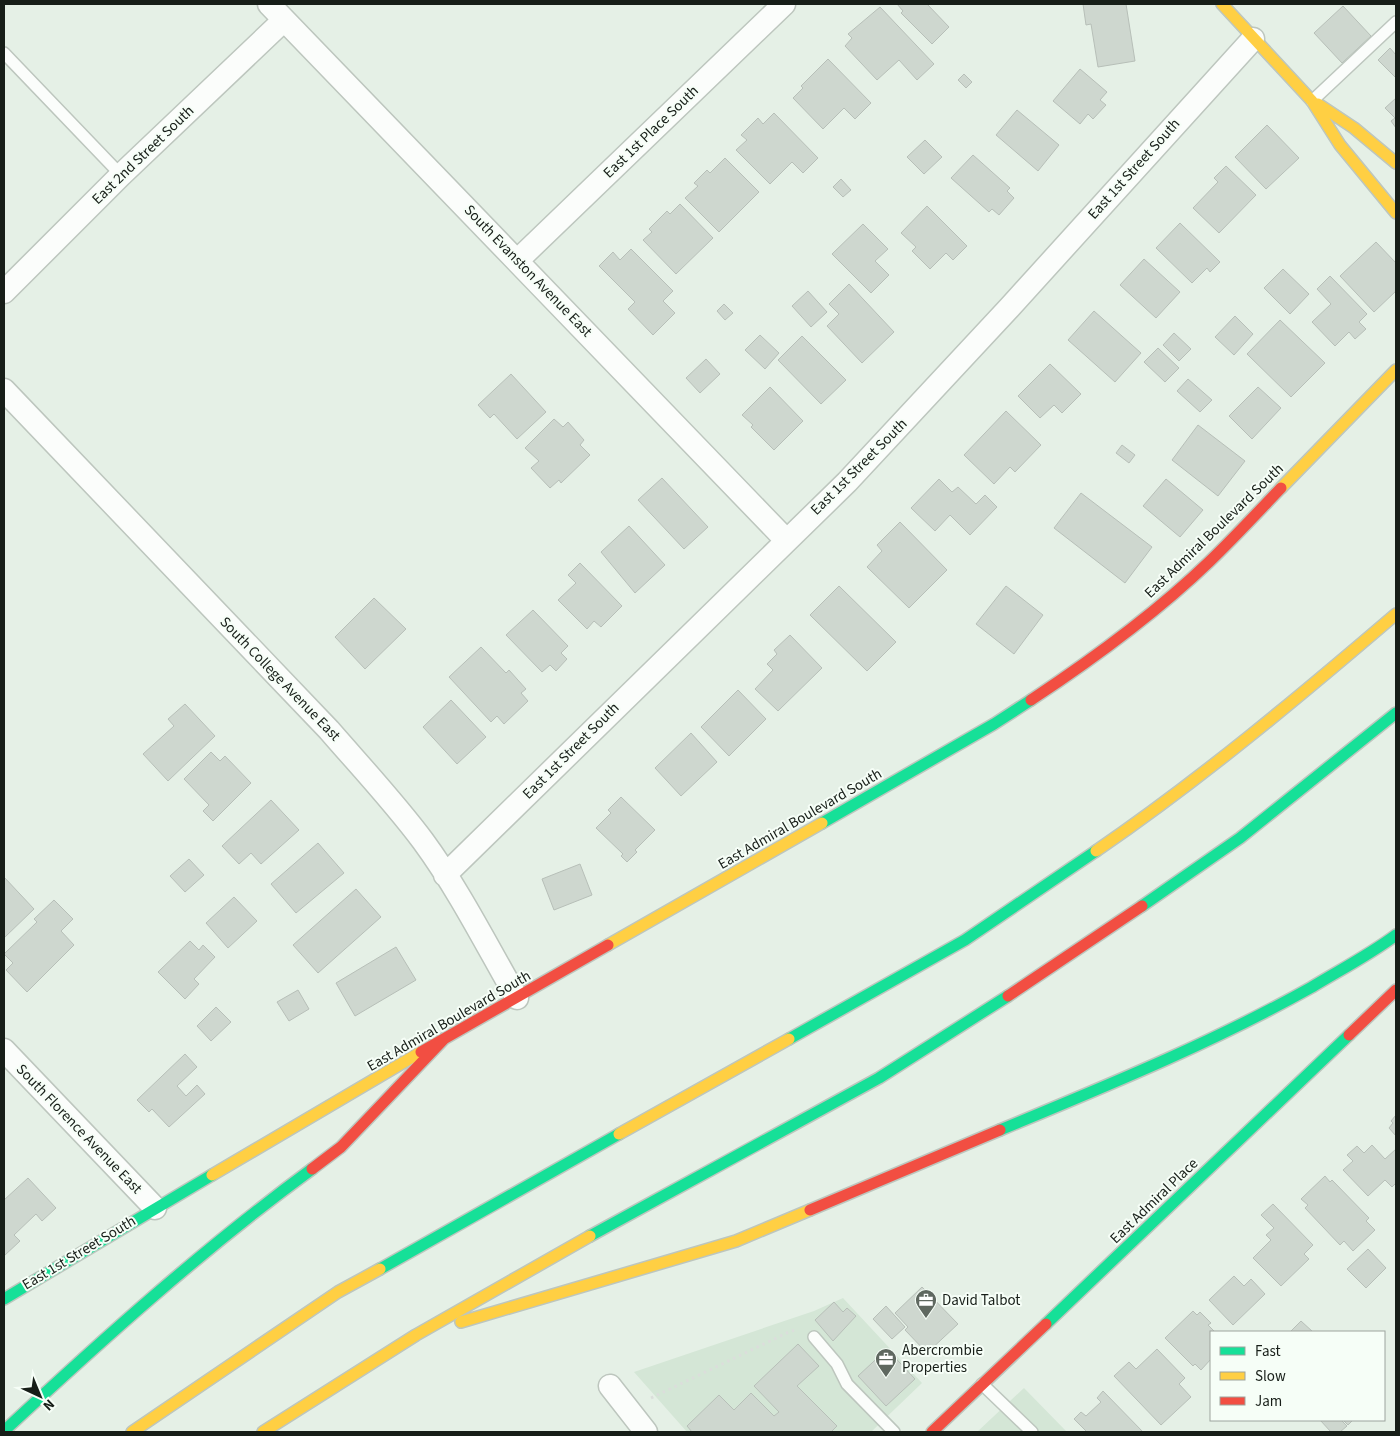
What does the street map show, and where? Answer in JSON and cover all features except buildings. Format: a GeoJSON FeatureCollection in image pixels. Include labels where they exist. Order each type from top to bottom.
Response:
{"type":"FeatureCollection","features":[{"type":"Feature","properties":{"kind":"main road"},"geometry":{"type":"LineString","coordinates":[[1222,4],[1312,101],[1340,145],[1396,213]]}},
{"type":"Feature","properties":{"kind":"main road"},"geometry":{"type":"LineString","coordinates":[[1312,101],[1354,128],[1396,163]]}},
{"type":"Feature","properties":{"kind":"main road","name":"East Admiral Boulevard South"},"geometry":{"type":"LineString","coordinates":[[155,1208],[328,1109],[444,1039],[994,724],[1069,675],[1144,619],[1208,562],[1396,370]]}},
{"type":"Feature","properties":{"kind":"main road"},"geometry":{"type":"LineString","coordinates":[[132,1432],[210,1377],[338,1292],[965,940],[1131,827],[1297,698],[1396,614]]}},
{"type":"Feature","properties":{"kind":"main road"},"geometry":{"type":"LineString","coordinates":[[263,1432],[416,1335],[602,1229],[879,1078],[1069,957],[1240,838],[1396,713]]}},
{"type":"Feature","properties":{"kind":"main road"},"geometry":{"type":"LineString","coordinates":[[416,1335],[736,1241],[1120,1080],[1258,1017],[1376,950],[1396,935]]}},
{"type":"Feature","properties":{"kind":"main road","name":"East Admiral Place"},"geometry":{"type":"LineString","coordinates":[[932,1432],[1396,990]]}},
{"type":"Feature","properties":{"kind":"main road"},"geometry":{"type":"LineString","coordinates":[[4,1431],[124,1320],[267,1202],[341,1147],[444,1039]]}},
{"type":"Feature","properties":{"kind":"main road","name":"East 1st Street South"},"geometry":{"type":"LineString","coordinates":[[4,1299],[155,1208]]}},
{"type":"Feature","properties":{"kind":"street","name":"South Evanston Avenue East"},"geometry":{"type":"LineString","coordinates":[[269,4],[786,540]]}},
{"type":"Feature","properties":{"kind":"street","name":"East 1st Place South"},"geometry":{"type":"LineString","coordinates":[[518,260],[784,4]]}},
{"type":"Feature","properties":{"kind":"street","name":"East 2nd Street South"},"geometry":{"type":"LineString","coordinates":[[4,292],[121,175],[284,20]]}},
{"type":"Feature","properties":{"kind":"street","name":"East 1st Street South"},"geometry":{"type":"LineString","coordinates":[[445,875],[847,482],[909,417],[1253,39]]}},
{"type":"Feature","properties":{"kind":"street","name":"South College Avenue East"},"geometry":{"type":"LineString","coordinates":[[4,390],[329,730],[378,786],[423,842],[445,875],[517,998]]}},
{"type":"Feature","properties":{"kind":"street","name":"South Florence Avenue East"},"geometry":{"type":"LineString","coordinates":[[4,1050],[155,1208]]}},
{"type":"Feature","properties":{"kind":"street"},"geometry":{"type":"LineString","coordinates":[[610,1386],[646,1432]]}},
{"type":"Feature","properties":{"kind":"lane"},"geometry":{"type":"LineString","coordinates":[[1312,101],[1396,22]]}},
{"type":"Feature","properties":{"kind":"lane"},"geometry":{"type":"LineString","coordinates":[[4,53],[121,175]]}},
{"type":"Feature","properties":{"kind":"lane"},"geometry":{"type":"LineString","coordinates":[[814,1337],[837,1364],[847,1384],[894,1432]]}},
{"type":"Feature","properties":{"kind":"lane"},"geometry":{"type":"LineString","coordinates":[[982,1384],[1032,1432]]}},
{"type":"Feature","properties":{"kind":"path"},"geometry":{"type":"LineString","coordinates":[[629,1411],[663,1390],[791,1331],[803,1330],[814,1337]]}},
{"type":"Feature","properties":{"kind":"shaded area"},"geometry":{"type":"Polygon","coordinates":[[[843,1298],[922,1383],[871,1432],[687,1432],[634,1372],[814,1311],[843,1298]]]}},
{"type":"Feature","properties":{"kind":"shaded area"},"geometry":{"type":"Polygon","coordinates":[[[1024,1388],[1067,1432],[977,1432],[1024,1388]]]}},
{"type":"Feature","properties":{"kind":"traffic: fast"},"geometry":{"type":"LineString","coordinates":[[822,823],[994,724],[1031,700]]}},
{"type":"Feature","properties":{"kind":"traffic: fast"},"geometry":{"type":"LineString","coordinates":[[1142,906],[1240,838],[1396,713]]}},
{"type":"Feature","properties":{"kind":"traffic: fast"},"geometry":{"type":"LineString","coordinates":[[789,1039],[965,940],[1096,851]]}},
{"type":"Feature","properties":{"kind":"traffic: fast"},"geometry":{"type":"LineString","coordinates":[[1000,1130],[1158,1063],[1236,1027],[1312,987],[1365,956],[1396,935]]}},
{"type":"Feature","properties":{"kind":"traffic: fast"},"geometry":{"type":"LineString","coordinates":[[590,1236],[879,1078],[1008,996]]}},
{"type":"Feature","properties":{"kind":"traffic: fast"},"geometry":{"type":"LineString","coordinates":[[1046,1324],[1349,1035]]}},
{"type":"Feature","properties":{"kind":"traffic: fast"},"geometry":{"type":"LineString","coordinates":[[380,1269],[619,1134]]}},
{"type":"Feature","properties":{"kind":"traffic: fast"},"geometry":{"type":"LineString","coordinates":[[4,1431],[154,1296],[232,1231],[312,1169]]}},
{"type":"Feature","properties":{"kind":"traffic: fast"},"geometry":{"type":"LineString","coordinates":[[4,1299],[212,1175]]}},
{"type":"Feature","properties":{"kind":"traffic: slow"},"geometry":{"type":"LineString","coordinates":[[1222,4],[1312,101],[1340,145],[1396,213]]}},
{"type":"Feature","properties":{"kind":"traffic: slow"},"geometry":{"type":"LineString","coordinates":[[1318,104],[1354,128],[1396,163]]}},
{"type":"Feature","properties":{"kind":"traffic: slow"},"geometry":{"type":"LineString","coordinates":[[1281,488],[1396,370]]}},
{"type":"Feature","properties":{"kind":"traffic: slow"},"geometry":{"type":"LineString","coordinates":[[1096,851],[1174,795],[1249,737],[1396,614]]}},
{"type":"Feature","properties":{"kind":"traffic: slow"},"geometry":{"type":"LineString","coordinates":[[608,945],[822,823]]}},
{"type":"Feature","properties":{"kind":"traffic: slow"},"geometry":{"type":"LineString","coordinates":[[619,1134],[789,1039]]}},
{"type":"Feature","properties":{"kind":"traffic: slow"},"geometry":{"type":"LineString","coordinates":[[212,1175],[421,1052]]}},
{"type":"Feature","properties":{"kind":"traffic: slow"},"geometry":{"type":"LineString","coordinates":[[461,1322],[736,1241],[810,1210]]}},
{"type":"Feature","properties":{"kind":"traffic: slow"},"geometry":{"type":"LineString","coordinates":[[263,1432],[416,1335],[590,1236]]}},
{"type":"Feature","properties":{"kind":"traffic: slow"},"geometry":{"type":"LineString","coordinates":[[132,1432],[338,1292],[380,1269]]}},
{"type":"Feature","properties":{"kind":"traffic: jam"},"geometry":{"type":"LineString","coordinates":[[1031,700],[1100,652],[1167,600],[1218,553],[1281,488]]}},
{"type":"Feature","properties":{"kind":"traffic: jam"},"geometry":{"type":"LineString","coordinates":[[1008,996],[1142,906]]}},
{"type":"Feature","properties":{"kind":"traffic: jam"},"geometry":{"type":"LineString","coordinates":[[421,1052],[608,945]]}},
{"type":"Feature","properties":{"kind":"traffic: jam"},"geometry":{"type":"LineString","coordinates":[[1349,1035],[1396,990]]}},
{"type":"Feature","properties":{"kind":"traffic: jam"},"geometry":{"type":"LineString","coordinates":[[312,1169],[341,1147],[444,1039]]}},
{"type":"Feature","properties":{"kind":"traffic: jam"},"geometry":{"type":"LineString","coordinates":[[810,1210],[1000,1130]]}},
{"type":"Feature","properties":{"kind":"traffic: jam"},"geometry":{"type":"LineString","coordinates":[[932,1432],[1046,1324]]}},
{"type":"Feature","properties":{"kind":"place","name":"David Talbot"},"geometry":{"type":"Point","coordinates":[926,1319]}},
{"type":"Feature","properties":{"kind":"place","name":"Abercrombie Properties"},"geometry":{"type":"Point","coordinates":[886,1378]}}]}
